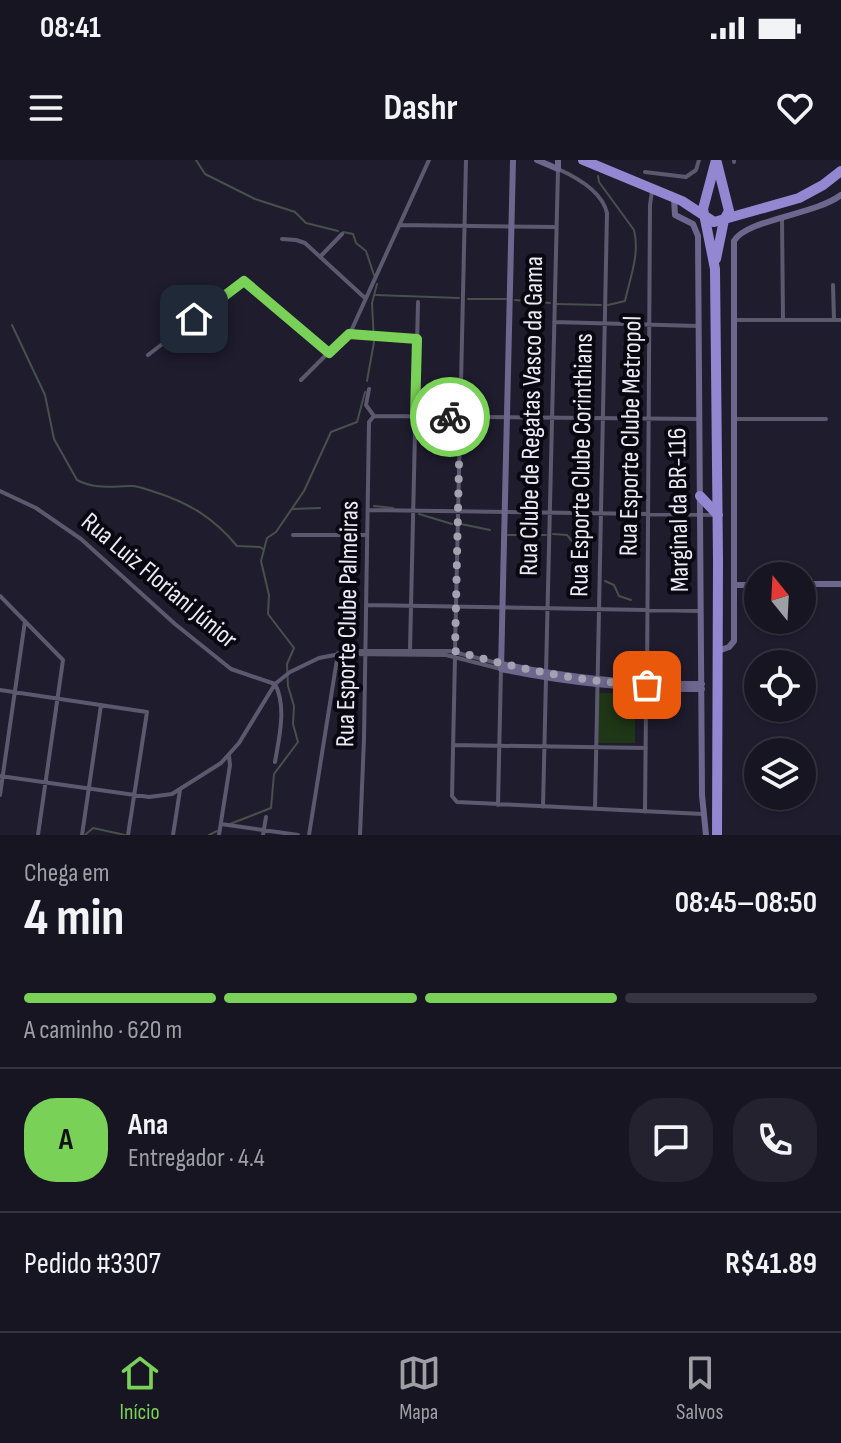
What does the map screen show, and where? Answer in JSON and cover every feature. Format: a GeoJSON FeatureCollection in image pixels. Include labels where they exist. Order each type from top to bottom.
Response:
{"type":"FeatureCollection","features":[{"type":"Feature","properties":{"kind":"highway"},"geometry":{"type":"LineString","coordinates":[[583,160],[678,199],[714,222],[810,193],[841,180]]}},
{"type":"Feature","properties":{"kind":"highway"},"geometry":{"type":"LineString","coordinates":[[715,269],[724,220],[729,211],[716,160]]}},
{"type":"Feature","properties":{"kind":"highway"},"geometry":{"type":"LineString","coordinates":[[716,160],[703,209],[715,269],[717,835]]}},
{"type":"Feature","properties":{"kind":"highway"},"geometry":{"type":"LineString","coordinates":[[810,193],[841,171]]}},
{"type":"Feature","properties":{"kind":"highway"},"geometry":{"type":"LineString","coordinates":[[678,199],[706,201],[718,197],[755,211]]}},
{"type":"Feature","properties":{"kind":"highway"},"geometry":{"type":"LineString","coordinates":[[700,496],[709,498],[718,494]]}},
{"type":"Feature","properties":{"kind":"highway"},"geometry":{"type":"LineString","coordinates":[[700,496],[718,515]]}},
{"type":"Feature","properties":{"kind":"street"},"geometry":{"type":"LineString","coordinates":[[301,380],[349,334],[429,160]]}},
{"type":"Feature","properties":{"kind":"street"},"geometry":{"type":"LineString","coordinates":[[466,160],[454,801],[706,814]]}},
{"type":"Feature","properties":{"kind":"street"},"geometry":{"type":"LineString","coordinates":[[498,805],[513,160]]}},
{"type":"Feature","properties":{"kind":"street","name":"Rua Esporte Clube Corinthians"},"geometry":{"type":"LineString","coordinates":[[537,160],[579,180],[605,206],[595,809]]}},
{"type":"Feature","properties":{"kind":"street","name":"Rua Clube de Regatas Vasco da Gama"},"geometry":{"type":"LineString","coordinates":[[543,807],[558,160]]}},
{"type":"Feature","properties":{"kind":"street"},"geometry":{"type":"LineString","coordinates":[[645,172],[686,177],[696,170],[699,160]]}},
{"type":"Feature","properties":{"kind":"street","name":"Rua Esporte Clube Metropol"},"geometry":{"type":"LineString","coordinates":[[647,685],[650,205],[653,189]]}},
{"type":"Feature","properties":{"kind":"street"},"geometry":{"type":"LineString","coordinates":[[783,319],[782,219],[816,209],[841,195]]}},
{"type":"Feature","properties":{"kind":"street","name":"Marginal da BR-116"},"geometry":{"type":"LineString","coordinates":[[678,199],[675,215],[693,224],[697,230],[702,795],[706,835]]}},
{"type":"Feature","properties":{"kind":"street","name":"Marginal da BR-116"},"geometry":{"type":"LineString","coordinates":[[718,651],[729,647],[734,641],[733,246],[737,236],[750,228],[782,219]]}},
{"type":"Feature","properties":{"kind":"street"},"geometry":{"type":"LineString","coordinates":[[400,225],[556,227]]}},
{"type":"Feature","properties":{"kind":"street"},"geometry":{"type":"LineString","coordinates":[[320,257],[342,234]]}},
{"type":"Feature","properties":{"kind":"street"},"geometry":{"type":"LineString","coordinates":[[282,239],[300,241],[365,298]]}},
{"type":"Feature","properties":{"kind":"street"},"geometry":{"type":"LineString","coordinates":[[148,355],[244,281],[329,353]]}},
{"type":"Feature","properties":{"kind":"street"},"geometry":{"type":"LineString","coordinates":[[833,285],[834,320]]}},
{"type":"Feature","properties":{"kind":"street"},"geometry":{"type":"LineString","coordinates":[[410,650],[418,302]]}},
{"type":"Feature","properties":{"kind":"street"},"geometry":{"type":"LineString","coordinates":[[733,320],[841,320]]}},
{"type":"Feature","properties":{"kind":"street"},"geometry":{"type":"LineString","coordinates":[[554,322],[698,326]]}},
{"type":"Feature","properties":{"kind":"street"},"geometry":{"type":"LineString","coordinates":[[349,334],[417,339]]}},
{"type":"Feature","properties":{"kind":"street","name":"Rua Esporte Clube Palmeiras"},"geometry":{"type":"LineString","coordinates":[[360,835],[369,422],[374,416],[366,405],[369,389]]}},
{"type":"Feature","properties":{"kind":"street"},"geometry":{"type":"LineString","coordinates":[[374,416],[698,419]]}},
{"type":"Feature","properties":{"kind":"street"},"geometry":{"type":"LineString","coordinates":[[733,419],[826,419]]}},
{"type":"Feature","properties":{"kind":"street","name":"Rua Luiz Floriani Júnior"},"geometry":{"type":"LineString","coordinates":[[0,491],[36,508],[74,533],[175,624],[231,669],[275,684]]}},
{"type":"Feature","properties":{"kind":"street"},"geometry":{"type":"LineString","coordinates":[[368,510],[718,515]]}},
{"type":"Feature","properties":{"kind":"street"},"geometry":{"type":"LineString","coordinates":[[293,535],[367,535]]}},
{"type":"Feature","properties":{"kind":"street"},"geometry":{"type":"LineString","coordinates":[[816,584],[841,584]]}},
{"type":"Feature","properties":{"kind":"street"},"geometry":{"type":"LineString","coordinates":[[734,585],[744,585]]}},
{"type":"Feature","properties":{"kind":"street"},"geometry":{"type":"LineString","coordinates":[[0,596],[63,660],[38,835]]}},
{"type":"Feature","properties":{"kind":"street"},"geometry":{"type":"LineString","coordinates":[[366,605],[701,611]]}},
{"type":"Feature","properties":{"kind":"street"},"geometry":{"type":"LineString","coordinates":[[0,795],[25,621]]}},
{"type":"Feature","properties":{"kind":"street"},"geometry":{"type":"LineString","coordinates":[[365,653],[410,650],[455,654],[546,676],[642,689],[702,686]]}},
{"type":"Feature","properties":{"kind":"street"},"geometry":{"type":"LineString","coordinates":[[309,835],[338,653]]}},
{"type":"Feature","properties":{"kind":"street"},"geometry":{"type":"LineString","coordinates":[[1,776],[160,798],[180,790],[229,756],[275,684],[290,672],[338,653],[455,654]]}},
{"type":"Feature","properties":{"kind":"street"},"geometry":{"type":"LineString","coordinates":[[597,683],[702,686]]}},
{"type":"Feature","properties":{"kind":"street"},"geometry":{"type":"LineString","coordinates":[[275,684],[279,692],[281,716],[275,762]]}},
{"type":"Feature","properties":{"kind":"street"},"geometry":{"type":"LineString","coordinates":[[0,690],[147,712],[128,834]]}},
{"type":"Feature","properties":{"kind":"street"},"geometry":{"type":"LineString","coordinates":[[82,835],[101,705]]}},
{"type":"Feature","properties":{"kind":"street"},"geometry":{"type":"LineString","coordinates":[[645,812],[646,706]]}},
{"type":"Feature","properties":{"kind":"street"},"geometry":{"type":"LineString","coordinates":[[453,745],[646,748]]}},
{"type":"Feature","properties":{"kind":"street"},"geometry":{"type":"LineString","coordinates":[[229,756],[223,828],[298,835]]}},
{"type":"Feature","properties":{"kind":"street"},"geometry":{"type":"LineString","coordinates":[[173,835],[180,790]]}},
{"type":"Feature","properties":{"kind":"street"},"geometry":{"type":"LineString","coordinates":[[264,832],[266,817]]}},
{"type":"Feature","properties":{"kind":"green space"},"geometry":{"type":"Polygon","coordinates":[[[598,693],[635,693],[635,743],[598,743],[598,693]]]}},
{"type":"Feature","properties":{"kind":"waterway"},"geometry":{"type":"LineString","coordinates":[[196,160],[205,174],[255,199],[295,212],[306,223],[338,231]]}},
{"type":"Feature","properties":{"kind":"waterway"},"geometry":{"type":"LineString","coordinates":[[598,176],[599,182],[634,230],[636,239],[634,266],[625,301],[608,305]]}},
{"type":"Feature","properties":{"kind":"waterway"},"geometry":{"type":"LineString","coordinates":[[343,232],[353,234],[356,243],[366,251],[374,275]]}},
{"type":"Feature","properties":{"kind":"waterway"},"geometry":{"type":"LineString","coordinates":[[367,381],[374,342],[372,303],[377,284]]}},
{"type":"Feature","properties":{"kind":"waterway"},"geometry":{"type":"LineString","coordinates":[[376,295],[459,298]]}},
{"type":"Feature","properties":{"kind":"waterway"},"geometry":{"type":"LineString","coordinates":[[468,299],[506,299]]}},
{"type":"Feature","properties":{"kind":"waterway"},"geometry":{"type":"LineString","coordinates":[[515,300],[550,303]]}},
{"type":"Feature","properties":{"kind":"waterway"},"geometry":{"type":"LineString","coordinates":[[557,304],[601,305]]}},
{"type":"Feature","properties":{"kind":"waterway"},"geometry":{"type":"LineString","coordinates":[[12,325],[45,395],[54,439],[77,480],[97,486],[138,487],[167,496],[210,520],[237,546],[263,549]]}},
{"type":"Feature","properties":{"kind":"waterway"},"geometry":{"type":"LineString","coordinates":[[230,824],[271,808],[274,774],[298,742],[293,724],[294,706],[288,686],[287,664],[294,648],[268,614],[269,595],[261,561],[267,538],[276,532],[304,491],[331,432],[357,422],[365,392]]}},
{"type":"Feature","properties":{"kind":"waterway"},"geometry":{"type":"LineString","coordinates":[[374,506],[393,508]]}},
{"type":"Feature","properties":{"kind":"waterway"},"geometry":{"type":"LineString","coordinates":[[293,509],[320,508]]}},
{"type":"Feature","properties":{"kind":"waterway"},"geometry":{"type":"LineString","coordinates":[[419,514],[452,524]]}},
{"type":"Feature","properties":{"kind":"waterway"},"geometry":{"type":"LineString","coordinates":[[461,524],[490,530]]}},
{"type":"Feature","properties":{"kind":"waterway"},"geometry":{"type":"LineString","coordinates":[[553,534],[567,535],[585,557]]}},
{"type":"Feature","properties":{"kind":"waterway"},"geometry":{"type":"LineString","coordinates":[[508,535],[546,535]]}},
{"type":"Feature","properties":{"kind":"waterway"},"geometry":{"type":"LineString","coordinates":[[605,581],[614,585],[619,596],[631,600]]}},
{"type":"Feature","properties":{"kind":"waterway"},"geometry":{"type":"LineString","coordinates":[[85,835],[93,828],[125,835]]}},
{"type":"Feature","properties":{"kind":"waterway"},"geometry":{"type":"LineString","coordinates":[[209,835],[217,831]]}},
{"type":"Feature","properties":{"kind":"way so far"},"geometry":{"type":"LineString","coordinates":[[450,417],[460,417],[455,651],[562,676],[647,685]]}},
{"type":"Feature","properties":{"kind":"route"},"geometry":{"type":"LineString","coordinates":[[194,319],[244,281],[329,353],[349,334],[417,339],[415,416],[450,417]]}}]}
